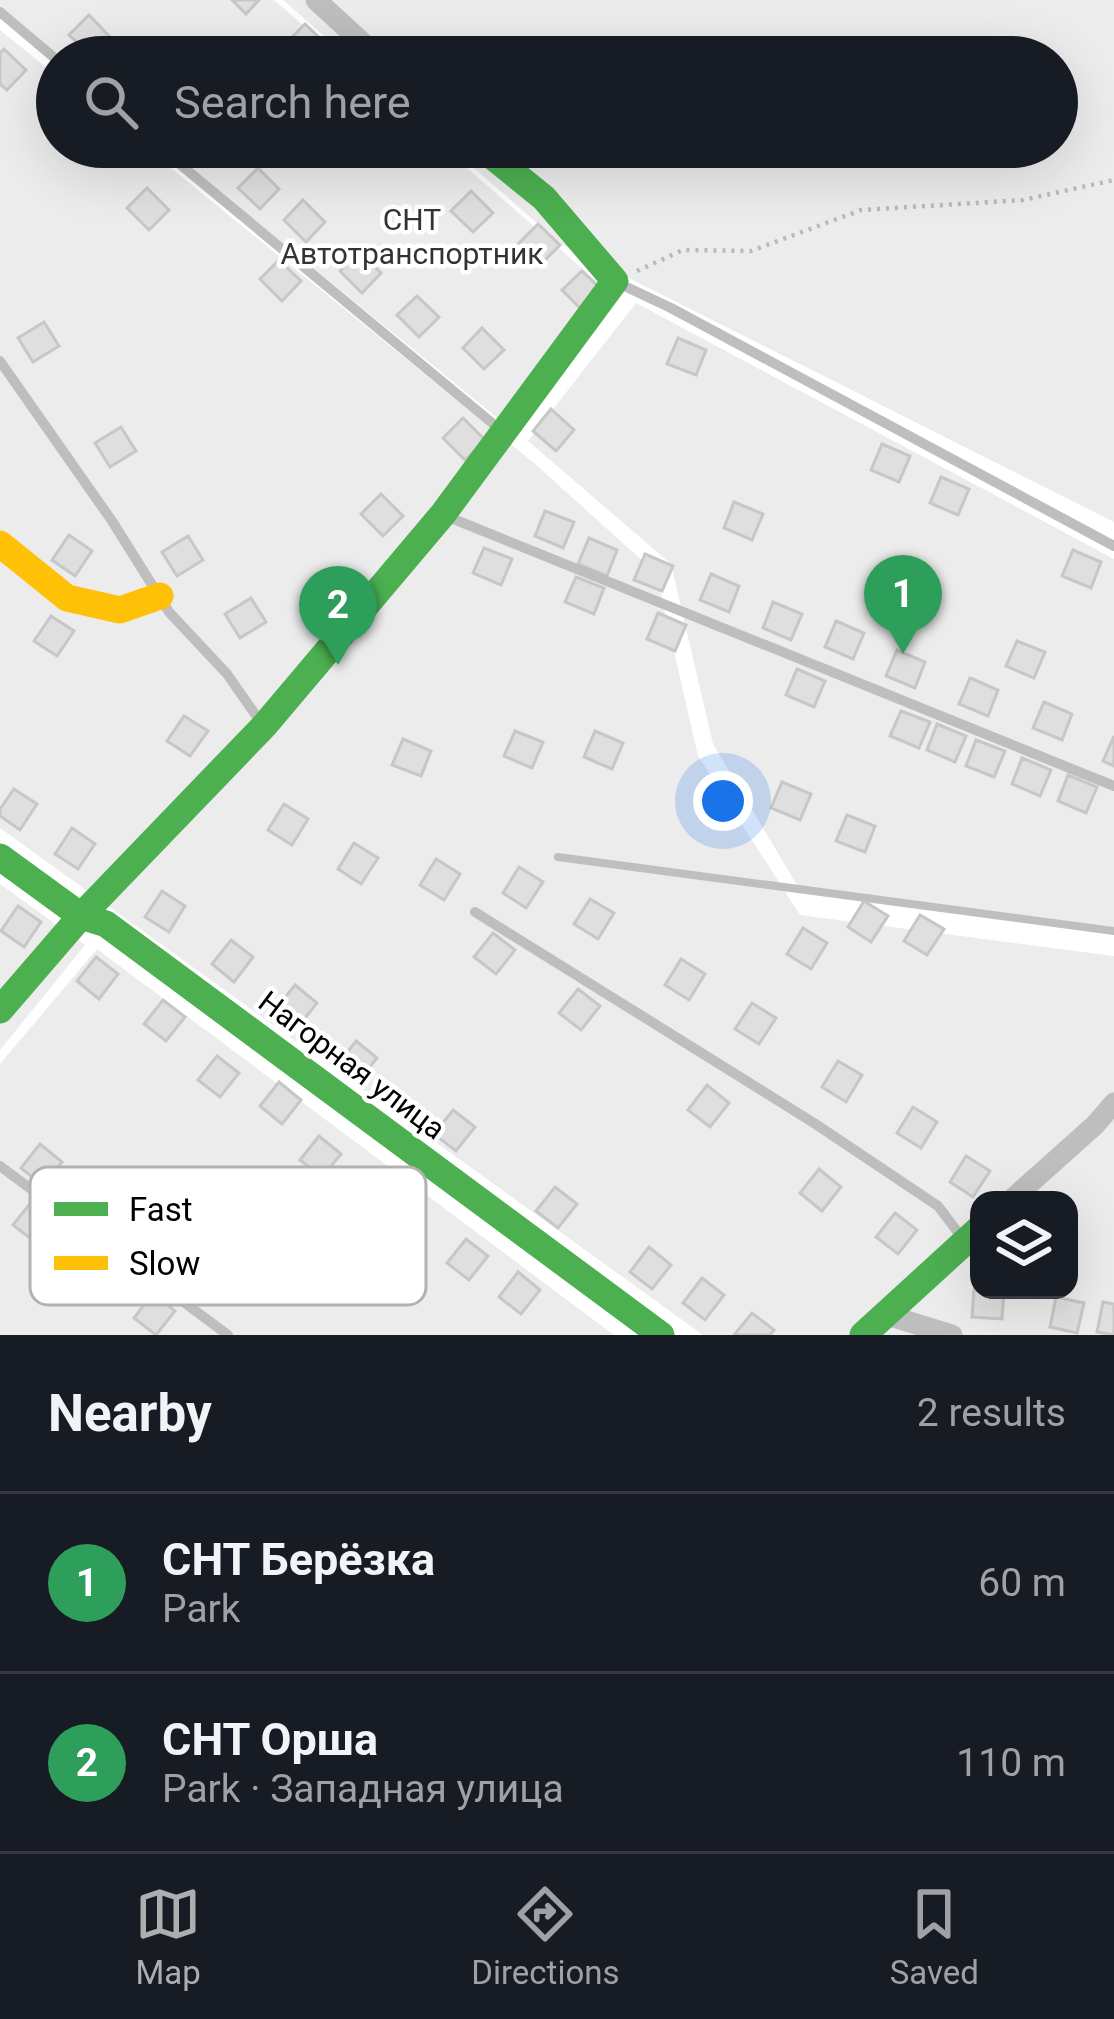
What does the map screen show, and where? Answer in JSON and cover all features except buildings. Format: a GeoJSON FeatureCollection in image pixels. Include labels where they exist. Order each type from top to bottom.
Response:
{"type":"FeatureCollection","features":[{"type":"Feature","properties":{"kind":"street"},"geometry":{"type":"LineString","coordinates":[[316,0],[355,36]]}},
{"type":"Feature","properties":{"kind":"street"},"geometry":{"type":"LineString","coordinates":[[0,1010],[80,916],[264,727],[443,514],[615,281],[544,198],[507,168]]}},
{"type":"Feature","properties":{"kind":"street"},"geometry":{"type":"LineString","coordinates":[[0,544],[67,598],[120,610],[160,596]]}},
{"type":"Feature","properties":{"kind":"street","name":"Нагорная улица"},"geometry":{"type":"LineString","coordinates":[[0,857],[80,916],[106,924],[661,1335]]}},
{"type":"Feature","properties":{"kind":"street"},"geometry":{"type":"LineString","coordinates":[[1021,1191],[1114,1103]]}},
{"type":"Feature","properties":{"kind":"street"},"geometry":{"type":"LineString","coordinates":[[863,1335],[970,1237]]}},
{"type":"Feature","properties":{"kind":"street"},"geometry":{"type":"LineString","coordinates":[[887,1315],[952,1335]]}},
{"type":"Feature","properties":{"kind":"lane"},"geometry":{"type":"LineString","coordinates":[[0,12],[36,42]]}},
{"type":"Feature","properties":{"kind":"lane"},"geometry":{"type":"LineString","coordinates":[[184,168],[503,433]]}},
{"type":"Feature","properties":{"kind":"lane"},"geometry":{"type":"LineString","coordinates":[[615,281],[1114,545]]}},
{"type":"Feature","properties":{"kind":"lane"},"geometry":{"type":"LineString","coordinates":[[0,362],[112,521],[169,612],[227,674],[264,727]]}},
{"type":"Feature","properties":{"kind":"lane"},"geometry":{"type":"LineString","coordinates":[[443,514],[1114,785]]}},
{"type":"Feature","properties":{"kind":"lane"},"geometry":{"type":"LineString","coordinates":[[475,911],[814,1123],[938,1206],[970,1233]]}},
{"type":"Feature","properties":{"kind":"lane"},"geometry":{"type":"LineString","coordinates":[[0,1166],[30,1188]]}},
{"type":"Feature","properties":{"kind":"lane"},"geometry":{"type":"LineString","coordinates":[[188,1305],[228,1335]]}},
{"type":"Feature","properties":{"kind":"path"},"geometry":{"type":"LineString","coordinates":[[615,281],[683,250],[751,251],[861,210],[1023,200],[1114,181]]}},
{"type":"Feature","properties":{"kind":"green space"},"geometry":{"type":"Polygon","coordinates":[[[0,0],[274,0],[316,36],[36,36],[36,41],[0,13],[0,0]]]}},
{"type":"Feature","properties":{"kind":"green space"},"geometry":{"type":"Polygon","coordinates":[[[283,0],[1114,0],[1114,522],[561,244],[474,168],[1078,168],[1078,36],[324,36],[283,0]]]}},
{"type":"Feature","properties":{"kind":"green space"},"geometry":{"type":"Polygon","coordinates":[[[0,30],[36,59],[36,168],[171,168],[534,463],[656,573],[698,756],[800,915],[1114,956],[1114,1335],[703,1335],[0,828],[0,30]]]}},
{"type":"Feature","properties":{"kind":"green space","name":"СНТ Автотранспортник"},"geometry":{"type":"Polygon","coordinates":[[[191,168],[467,168],[608,291],[506,425],[191,168]]]}},
{"type":"Feature","properties":{"kind":"green space"},"geometry":{"type":"Polygon","coordinates":[[[636,303],[1114,559],[1114,932],[800,890],[713,744],[671,564],[528,441],[636,303]]]}},
{"type":"Feature","properties":{"kind":"green space"},"geometry":{"type":"Polygon","coordinates":[[[0,884],[85,945],[0,1050],[0,884]]]}},
{"type":"Feature","properties":{"kind":"green space"},"geometry":{"type":"Polygon","coordinates":[[[97,949],[389,1167],[30,1167],[30,1305],[426,1305],[426,1195],[614,1335],[0,1335],[0,1064],[97,949]]]}},
{"type":"Feature","properties":{"kind":"waterway"},"geometry":{"type":"LineString","coordinates":[[558,857],[1114,931]]}},
{"type":"Feature","properties":{"kind":"traffic: fast"},"geometry":{"type":"LineString","coordinates":[[0,1010],[81,916],[264,726],[443,514],[615,281],[544,198],[507,168]]}},
{"type":"Feature","properties":{"kind":"traffic: fast"},"geometry":{"type":"LineString","coordinates":[[0,857],[81,916],[106,924],[661,1335]]}},
{"type":"Feature","properties":{"kind":"traffic: fast"},"geometry":{"type":"LineString","coordinates":[[863,1335],[970,1237]]}},
{"type":"Feature","properties":{"kind":"traffic: slow"},"geometry":{"type":"LineString","coordinates":[[0,544],[67,598],[120,610],[160,596]]}},
{"type":"Feature","properties":{"kind":"place","name":"СНТ Берёзка"},"geometry":{"type":"Point","coordinates":[903,654]}},
{"type":"Feature","properties":{"kind":"place","name":"СНТ Орша"},"geometry":{"type":"Point","coordinates":[338,665]}}]}
